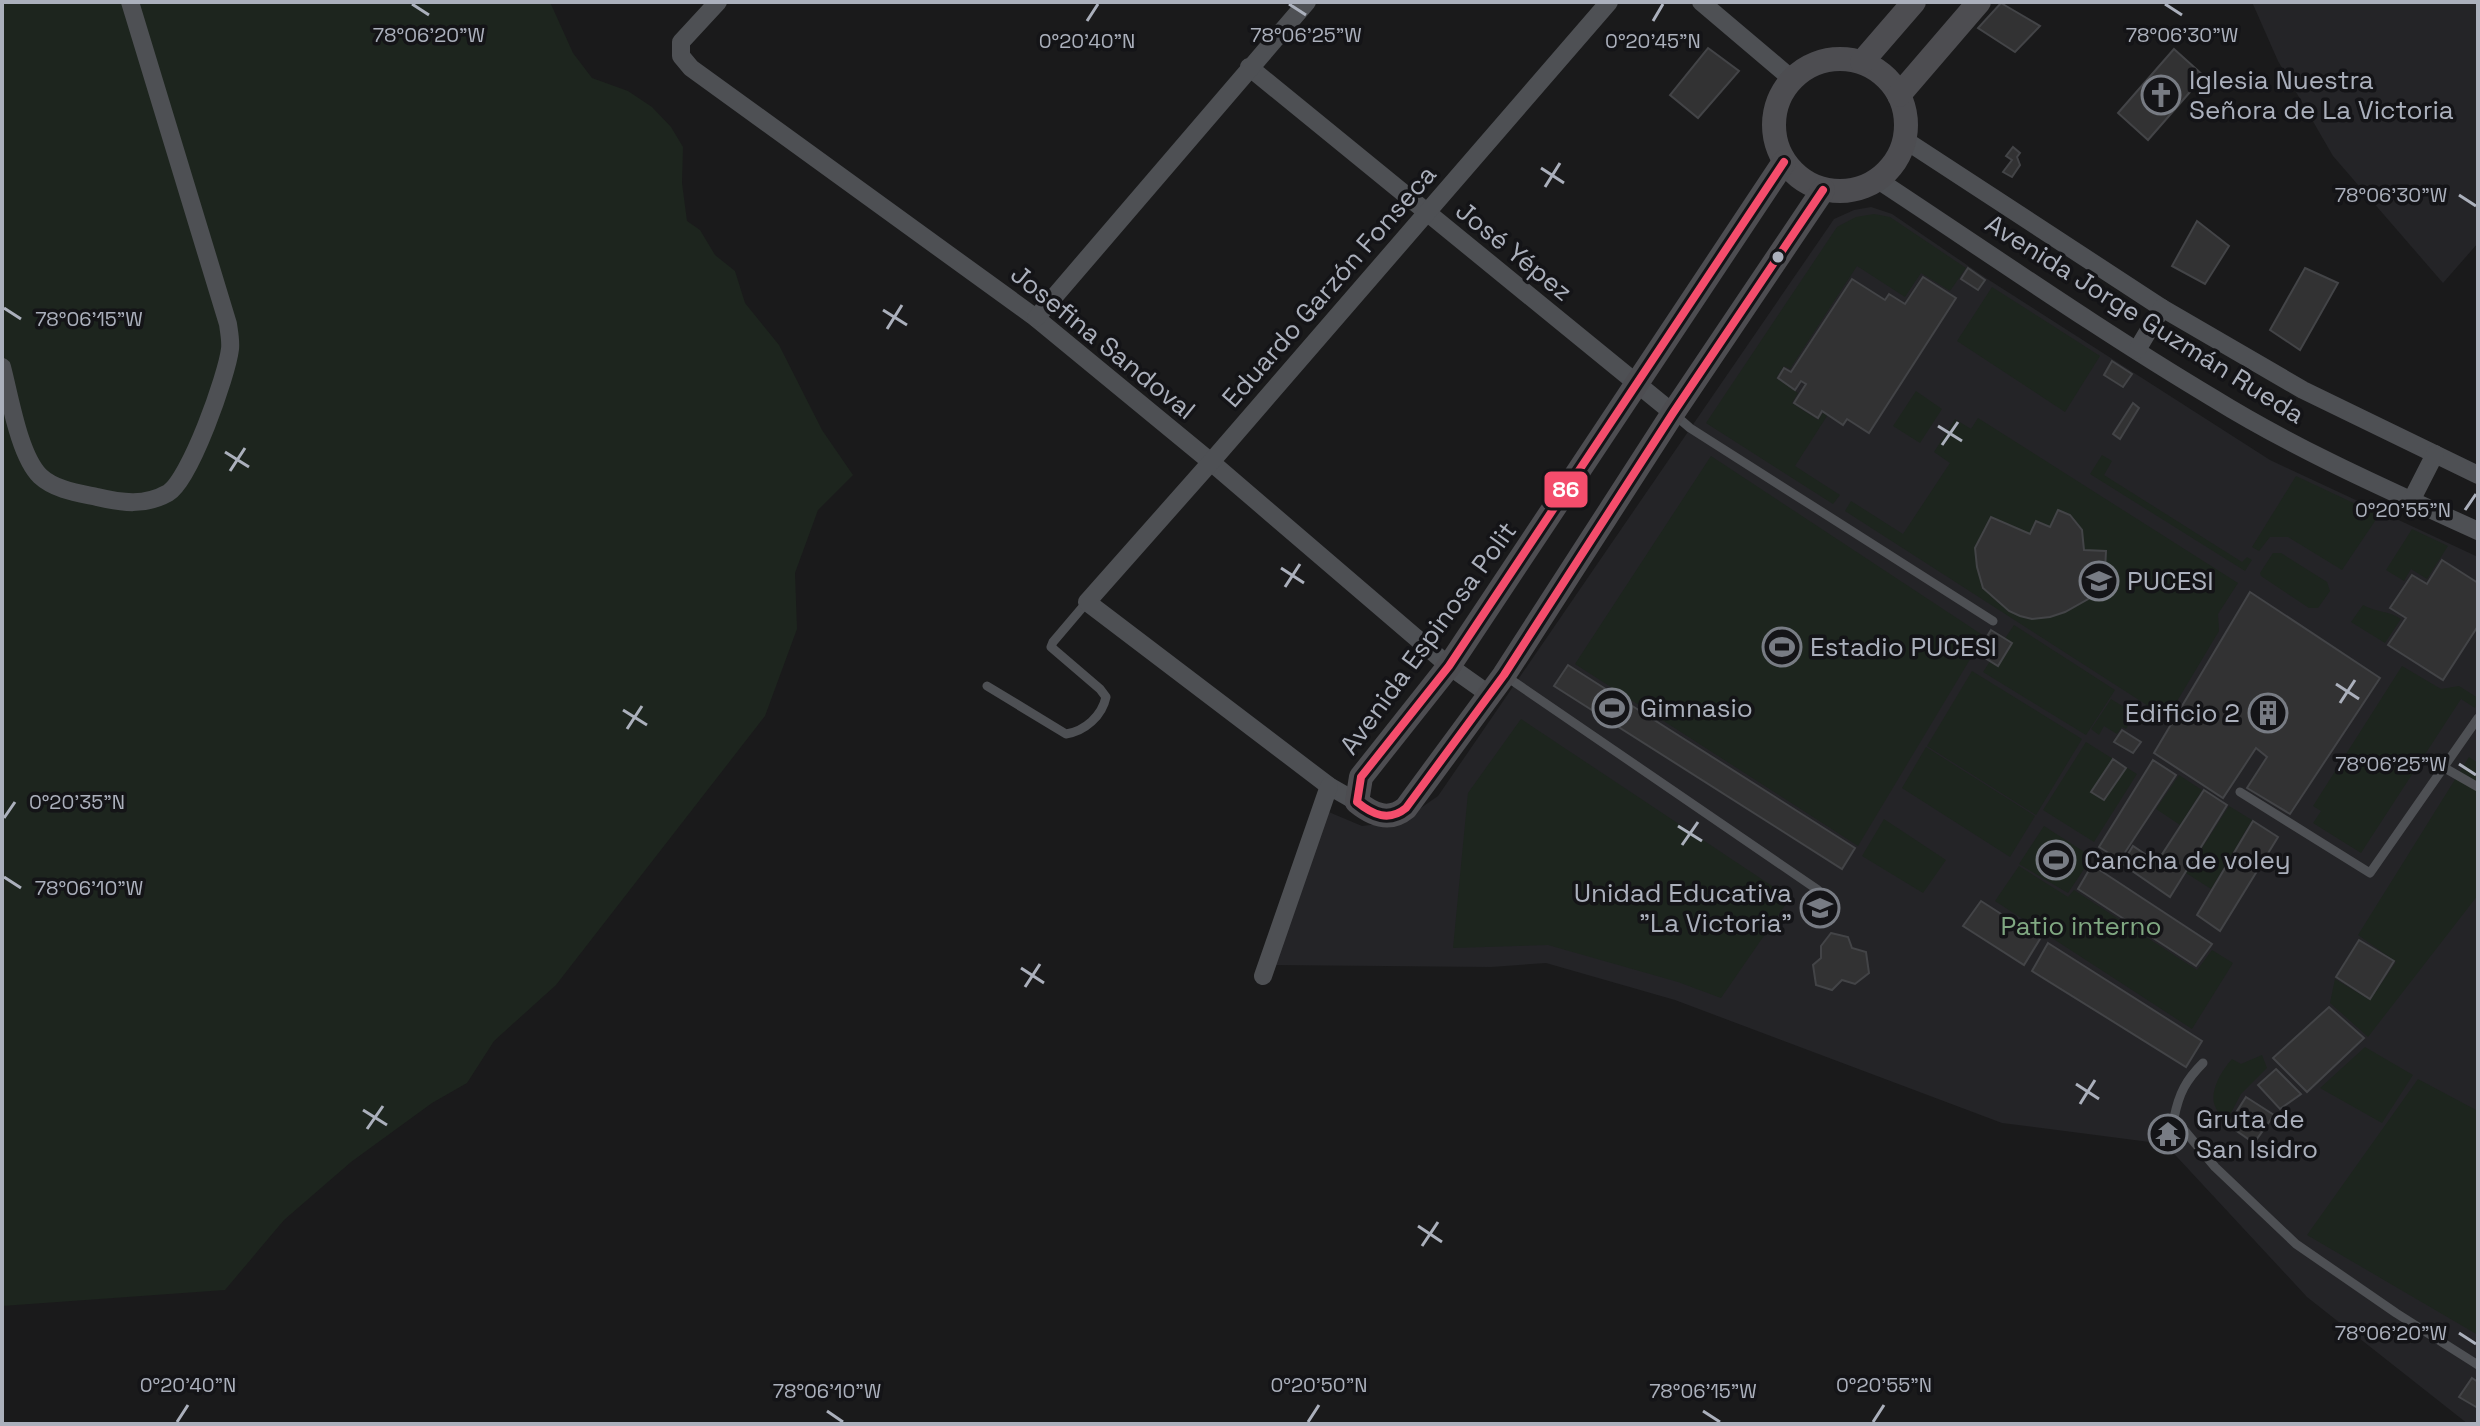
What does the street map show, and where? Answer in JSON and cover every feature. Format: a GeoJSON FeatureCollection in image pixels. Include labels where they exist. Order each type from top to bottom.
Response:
{"type":"FeatureCollection","features":[{"type":"Feature","properties":{"kind":"street"},"geometry":{"type":"LineString","coordinates":[[2,367],[28,458],[41,476],[62,489],[120,502],[146,502],[171,491],[189,467],[226,369],[231,346],[228,324],[130,2]]}},
{"type":"Feature","properties":{"kind":"street","name":"Josefina Sandoval"},"geometry":{"type":"LineString","coordinates":[[718,2],[681,42],[681,56],[691,68],[1036,318],[1211,462],[1449,666],[1497,685]]}},
{"type":"Feature","properties":{"kind":"street"},"geometry":{"type":"LineString","coordinates":[[1036,318],[1307,2]]}},
{"type":"Feature","properties":{"kind":"street","name":"Eduardo Garzón Fonseca"},"geometry":{"type":"LineString","coordinates":[[1087,602],[1609,2]]}},
{"type":"Feature","properties":{"kind":"street"},"geometry":{"type":"LineString","coordinates":[[1701,2],[1792,79]]}},
{"type":"Feature","properties":{"kind":"street"},"geometry":{"type":"LineString","coordinates":[[1862,62],[1914,2]]}},
{"type":"Feature","properties":{"kind":"street"},"geometry":{"type":"LineString","coordinates":[[1899,95],[1979,2]]}},
{"type":"Feature","properties":{"kind":"street"},"geometry":{"type":"LineString","coordinates":[[1841,58],[1862,62],[1890,81],[1899,95],[1907,125],[1905,140],[1899,156],[1878,180],[1859,189],[1841,192],[1823,190],[1808,184],[1784,162],[1776,143],[1774,124],[1777,104],[1792,79],[1820,62],[1841,58]]}},
{"type":"Feature","properties":{"kind":"street","name":"José Yépez"},"geometry":{"type":"LineString","coordinates":[[1249,67],[1673,413]]}},
{"type":"Feature","properties":{"kind":"street","name":"Avenida Jorge Guzmán Rueda"},"geometry":{"type":"LineString","coordinates":[[1905,140],[2162,308],[2303,390],[2478,475]]}},
{"type":"Feature","properties":{"kind":"street","name":"Avenida Espinosa Polit"},"geometry":{"type":"LineString","coordinates":[[1357,802],[1361,777],[1449,666],[1784,162]]}},
{"type":"Feature","properties":{"kind":"street","name":"Avenida Jorge Guzmán Rueda"},"geometry":{"type":"LineString","coordinates":[[1878,180],[2213,399],[2293,443],[2478,531]]}},
{"type":"Feature","properties":{"kind":"street"},"geometry":{"type":"LineString","coordinates":[[1087,602],[1329,786],[1370,812],[1384,817],[1397,815],[1406,808],[1497,685],[1673,413],[1823,190]]}},
{"type":"Feature","properties":{"kind":"street"},"geometry":{"type":"LineString","coordinates":[[2137,350],[2162,308]]}},
{"type":"Feature","properties":{"kind":"street"},"geometry":{"type":"LineString","coordinates":[[2411,501],[2435,454]]}},
{"type":"Feature","properties":{"kind":"street"},"geometry":{"type":"LineString","coordinates":[[1263,976],[1329,786]]}},
{"type":"Feature","properties":{"kind":"lane"},"geometry":{"type":"LineString","coordinates":[[1673,413],[1690,428],[1993,621]]}},
{"type":"Feature","properties":{"kind":"lane"},"geometry":{"type":"LineString","coordinates":[[987,686],[1066,734],[1076,732],[1093,720],[1103,708],[1106,697],[1051,647],[1087,602]]}},
{"type":"Feature","properties":{"kind":"lane"},"geometry":{"type":"LineString","coordinates":[[1497,685],[1818,890]]}},
{"type":"Feature","properties":{"kind":"lane"},"geometry":{"type":"LineString","coordinates":[[2240,792],[2370,873],[2478,718]]}},
{"type":"Feature","properties":{"kind":"lane"},"geometry":{"type":"LineString","coordinates":[[2443,767],[2478,787]]}},
{"type":"Feature","properties":{"kind":"lane"},"geometry":{"type":"LineString","coordinates":[[2203,1063],[2182,1088],[2174,1118],[2215,1167],[2296,1244],[2478,1365]]}},
{"type":"Feature","properties":{"kind":"shaded area"},"geometry":{"type":"Polygon","coordinates":[[[2252,2],[2478,2],[2478,243],[2443,283],[2333,156],[2278,61],[2252,2]]]}},
{"type":"Feature","properties":{"kind":"shaded area"},"geometry":{"type":"Polygon","coordinates":[[[1871,207],[1892,214],[1989,280],[2270,460],[2478,557],[2478,1424],[2468,1424],[2307,1297],[2165,1144],[2002,1123],[1675,1000],[1546,963],[1491,967],[1273,965],[1324,810],[1362,826],[1402,821],[1438,796],[1834,219],[1871,207]]]}},
{"type":"Feature","properties":{"kind":"green space"},"geometry":{"type":"Polygon","coordinates":[[[2,2],[550,2],[573,53],[592,78],[628,91],[652,107],[671,127],[683,147],[682,183],[687,221],[700,230],[715,255],[735,271],[745,303],[779,345],[822,430],[853,475],[818,510],[795,573],[797,629],[765,716],[556,985],[494,1041],[467,1083],[432,1103],[351,1162],[284,1220],[225,1290],[2,1306],[2,2]]]}},
{"type":"Feature","properties":{"kind":"green space"},"geometry":{"type":"Polygon","coordinates":[[[1874,214],[1890,217],[1966,268],[1950,291],[1921,273],[1905,297],[1857,266],[1790,369],[1784,366],[1776,378],[1798,393],[1792,403],[1818,420],[1823,413],[1827,416],[1795,466],[1840,495],[1833,504],[1706,423],[1837,227],[1856,217],[1874,214]]]}},
{"type":"Feature","properties":{"kind":"green space"},"geometry":{"type":"Polygon","coordinates":[[[1992,287],[2100,356],[2065,412],[1957,341],[1992,287]]]}},
{"type":"Feature","properties":{"kind":"green space"},"geometry":{"type":"Polygon","coordinates":[[[1916,391],[1942,409],[1920,443],[1893,426],[1916,391]]]}},
{"type":"Feature","properties":{"kind":"green space"},"geometry":{"type":"Polygon","coordinates":[[[1978,418],[2238,583],[2218,614],[2219,631],[2167,718],[1845,511],[1851,501],[1903,534],[1950,463],[1934,452],[1955,419],[1971,429],[1978,418]]]}},
{"type":"Feature","properties":{"kind":"green space"},"geometry":{"type":"Polygon","coordinates":[[[2102,455],[2112,461],[2104,475],[2242,562],[2247,557],[2252,560],[2245,571],[2090,474],[2102,455]]]}},
{"type":"Feature","properties":{"kind":"green space","name":"Estadio PUCESI"},"geometry":{"type":"Polygon","coordinates":[[[1711,456],[1984,636],[1858,846],[1575,664],[1711,456]]]}},
{"type":"Feature","properties":{"kind":"green space"},"geometry":{"type":"Polygon","coordinates":[[[2296,476],[2379,515],[2342,570],[2288,537],[2270,537],[2259,551],[2252,547],[2296,476]]]}},
{"type":"Feature","properties":{"kind":"green space"},"geometry":{"type":"Polygon","coordinates":[[[2412,529],[2448,546],[2427,579],[2411,569],[2404,581],[2386,570],[2412,529]]]}},
{"type":"Feature","properties":{"kind":"green space"},"geometry":{"type":"Polygon","coordinates":[[[2273,553],[2281,553],[2327,582],[2330,591],[2318,608],[2309,608],[2261,576],[2273,553]]]}},
{"type":"Feature","properties":{"kind":"green space"},"geometry":{"type":"Polygon","coordinates":[[[2363,605],[2401,619],[2385,643],[2351,622],[2363,605]]]}},
{"type":"Feature","properties":{"kind":"green space"},"geometry":{"type":"Polygon","coordinates":[[[2014,625],[2115,690],[2086,735],[1983,672],[2014,625]]]}},
{"type":"Feature","properties":{"kind":"green space"},"geometry":{"type":"Polygon","coordinates":[[[2402,666],[2441,689],[2459,686],[2478,698],[2475,708],[2461,699],[2361,853],[2313,823],[2321,811],[2313,806],[2402,666]]]}},
{"type":"Feature","properties":{"kind":"green space"},"geometry":{"type":"Polygon","coordinates":[[[1972,671],[2082,739],[2036,815],[1927,746],[1972,671]]]}},
{"type":"Feature","properties":{"kind":"green space"},"geometry":{"type":"Polygon","coordinates":[[[2111,699],[2135,714],[2126,729],[2122,727],[2117,734],[2104,726],[2099,735],[2091,729],[2111,699]]]}},
{"type":"Feature","properties":{"kind":"green space"},"geometry":{"type":"Polygon","coordinates":[[[1521,719],[1790,898],[1721,998],[1678,982],[1548,945],[1453,948],[1468,793],[1521,719]]]}},
{"type":"Feature","properties":{"kind":"green space"},"geometry":{"type":"Polygon","coordinates":[[[2086,742],[2137,774],[2094,842],[2043,810],[2086,742]]]}},
{"type":"Feature","properties":{"kind":"green space"},"geometry":{"type":"Polygon","coordinates":[[[1926,747],[2035,816],[2010,857],[1902,788],[1926,747]]]}},
{"type":"Feature","properties":{"kind":"green space"},"geometry":{"type":"Polygon","coordinates":[[[2469,757],[2478,763],[2478,895],[2368,1037],[2330,1003],[2335,979],[2370,1000],[2396,962],[2358,935],[2469,757]]]}},
{"type":"Feature","properties":{"kind":"green space"},"geometry":{"type":"Polygon","coordinates":[[[2179,775],[2202,790],[2180,825],[2156,809],[2179,775]]]}},
{"type":"Feature","properties":{"kind":"green space"},"geometry":{"type":"Polygon","coordinates":[[[2229,806],[2252,820],[2211,889],[2186,873],[2229,806]]]}},
{"type":"Feature","properties":{"kind":"green space"},"geometry":{"type":"Polygon","coordinates":[[[1884,819],[1946,860],[1923,893],[1862,856],[1884,819]]]}},
{"type":"Feature","properties":{"kind":"green space","name":"Cancha de voley"},"geometry":{"type":"Polygon","coordinates":[[[2044,826],[2092,857],[2068,893],[2019,864],[2044,826]]]}},
{"type":"Feature","properties":{"kind":"green space","name":"Patio interno"},"geometry":{"type":"Polygon","coordinates":[[[2019,866],[2068,897],[2074,890],[2197,970],[2212,950],[2233,963],[2192,1029],[1995,901],[2019,866]]]}},
{"type":"Feature","properties":{"kind":"green space"},"geometry":{"type":"Polygon","coordinates":[[[2365,1047],[2413,1075],[2382,1123],[2320,1088],[2365,1047]]]}},
{"type":"Feature","properties":{"kind":"green space"},"geometry":{"type":"Polygon","coordinates":[[[2262,1055],[2267,1068],[2241,1094],[2226,1122],[2214,1100],[2215,1087],[2221,1075],[2232,1059],[2241,1064],[2262,1055]]]}},
{"type":"Feature","properties":{"kind":"green space"},"geometry":{"type":"Polygon","coordinates":[[[2418,1079],[2478,1111],[2478,1335],[2307,1235],[2418,1079]]]}},
{"type":"Feature","properties":{"kind":"building"},"geometry":{"type":"Polygon","coordinates":[[[2001,3],[2040,26],[2015,52],[1978,28],[2001,3]]]}},
{"type":"Feature","properties":{"kind":"building"},"geometry":{"type":"Polygon","coordinates":[[[1708,48],[1739,71],[1698,118],[1670,95],[1708,48]]]}},
{"type":"Feature","properties":{"kind":"building","name":"Iglesia Nuestra Señora de La Victoria"},"geometry":{"type":"Polygon","coordinates":[[[2174,49],[2204,76],[2148,140],[2118,113],[2174,49]]]}},
{"type":"Feature","properties":{"kind":"building"},"geometry":{"type":"Polygon","coordinates":[[[2013,147],[2020,153],[2017,157],[2020,165],[2012,177],[2003,172],[2012,160],[2006,156],[2013,147]]]}},
{"type":"Feature","properties":{"kind":"building"},"geometry":{"type":"Polygon","coordinates":[[[2197,221],[2229,246],[2205,284],[2172,266],[2197,221]]]}},
{"type":"Feature","properties":{"kind":"building"},"geometry":{"type":"Polygon","coordinates":[[[1968,268],[1985,280],[1978,290],[1961,279],[1968,268]]]}},
{"type":"Feature","properties":{"kind":"building"},"geometry":{"type":"Polygon","coordinates":[[[2305,268],[2338,283],[2300,350],[2270,330],[2305,268]]]}},
{"type":"Feature","properties":{"kind":"building"},"geometry":{"type":"Polygon","coordinates":[[[1923,277],[1956,298],[1869,433],[1847,419],[1843,425],[1822,411],[1818,418],[1794,403],[1806,384],[1801,381],[1795,390],[1778,378],[1784,368],[1791,372],[1852,279],[1885,300],[1889,294],[1905,304],[1923,277]]]}},
{"type":"Feature","properties":{"kind":"building"},"geometry":{"type":"Polygon","coordinates":[[[2112,361],[2132,374],[2123,387],[2104,375],[2112,361]]]}},
{"type":"Feature","properties":{"kind":"building"},"geometry":{"type":"Polygon","coordinates":[[[2133,403],[2139,408],[2120,439],[2113,434],[2133,403]]]}},
{"type":"Feature","properties":{"kind":"building"},"geometry":{"type":"Polygon","coordinates":[[[2058,510],[2070,515],[2082,530],[2084,550],[2106,551],[2100,586],[2090,598],[2065,612],[2032,619],[2020,616],[2009,611],[1983,588],[1975,548],[1991,517],[2030,534],[2036,521],[2050,527],[2058,510]]]}},
{"type":"Feature","properties":{"kind":"building"},"geometry":{"type":"Polygon","coordinates":[[[2442,560],[2478,583],[2478,626],[2443,680],[2388,645],[2406,618],[2390,608],[2412,575],[2427,584],[2442,560]]]}},
{"type":"Feature","properties":{"kind":"building","name":"Edificio 2"},"geometry":{"type":"Polygon","coordinates":[[[2250,592],[2380,678],[2290,814],[2247,788],[2267,757],[2256,748],[2223,798],[2154,753],[2250,592]]]}},
{"type":"Feature","properties":{"kind":"building"},"geometry":{"type":"Polygon","coordinates":[[[1991,630],[2012,643],[1998,666],[1977,653],[1991,630]]]}},
{"type":"Feature","properties":{"kind":"building"},"geometry":{"type":"Polygon","coordinates":[[[1568,665],[1855,848],[1842,869],[1554,686],[1568,665]]]}},
{"type":"Feature","properties":{"kind":"building"},"geometry":{"type":"Polygon","coordinates":[[[2122,730],[2141,742],[2133,753],[2114,742],[2122,730]]]}},
{"type":"Feature","properties":{"kind":"building"},"geometry":{"type":"Polygon","coordinates":[[[2113,759],[2126,768],[2104,800],[2091,792],[2113,759]]]}},
{"type":"Feature","properties":{"kind":"building"},"geometry":{"type":"Polygon","coordinates":[[[2153,760],[2176,775],[2120,860],[2099,847],[2153,760]]]}},
{"type":"Feature","properties":{"kind":"building"},"geometry":{"type":"Polygon","coordinates":[[[2204,790],[2227,805],[2170,897],[2122,864],[2133,846],[2157,862],[2204,790]]]}},
{"type":"Feature","properties":{"kind":"building"},"geometry":{"type":"Polygon","coordinates":[[[2253,821],[2278,837],[2220,931],[2197,915],[2253,821]]]}},
{"type":"Feature","properties":{"kind":"building"},"geometry":{"type":"Polygon","coordinates":[[[2092,865],[2212,944],[2196,966],[2078,889],[2092,865]]]}},
{"type":"Feature","properties":{"kind":"building"},"geometry":{"type":"Polygon","coordinates":[[[1981,901],[2040,939],[2024,965],[1963,926],[1981,901]]]}},
{"type":"Feature","properties":{"kind":"building"},"geometry":{"type":"Polygon","coordinates":[[[1831,933],[1848,937],[1852,948],[1866,952],[1869,973],[1855,984],[1842,980],[1832,990],[1816,985],[1813,965],[1821,958],[1821,946],[1831,933]]]}},
{"type":"Feature","properties":{"kind":"building"},"geometry":{"type":"Polygon","coordinates":[[[2359,940],[2394,961],[2370,999],[2336,977],[2359,940]]]}},
{"type":"Feature","properties":{"kind":"building"},"geometry":{"type":"Polygon","coordinates":[[[2048,943],[2202,1041],[2186,1067],[2032,971],[2048,943]]]}},
{"type":"Feature","properties":{"kind":"building"},"geometry":{"type":"Polygon","coordinates":[[[2329,1007],[2364,1038],[2307,1092],[2273,1058],[2329,1007]]]}},
{"type":"Feature","properties":{"kind":"building"},"geometry":{"type":"Polygon","coordinates":[[[2276,1069],[2301,1094],[2280,1109],[2258,1085],[2276,1069]]]}},
{"type":"Feature","properties":{"kind":"building"},"geometry":{"type":"Polygon","coordinates":[[[2246,1097],[2274,1115],[2254,1143],[2228,1125],[2246,1097]]]}},
{"type":"Feature","properties":{"kind":"building"},"geometry":{"type":"Polygon","coordinates":[[[2472,1378],[2478,1382],[2478,1408],[2459,1397],[2472,1378]]]}},
{"type":"Feature","properties":{"kind":"transit line","name":"86"},"geometry":{"type":"LineString","coordinates":[[1784,162],[1449,666],[1361,777],[1357,802],[1363,807],[1387,816],[1406,808],[1504,675],[1673,413],[1823,190]]}},
{"type":"Feature","properties":{"kind":"place","name":"Iglesia Nuestra Señora de La Victoria"},"geometry":{"type":"Point","coordinates":[2161,95]}},
{"type":"Feature","properties":{"kind":"place","name":"PUCESI"},"geometry":{"type":"Point","coordinates":[2099,581]}},
{"type":"Feature","properties":{"kind":"place","name":"Estadio PUCESI"},"geometry":{"type":"Point","coordinates":[1782,647]}},
{"type":"Feature","properties":{"kind":"place","name":"Gimnasio"},"geometry":{"type":"Point","coordinates":[1612,708]}},
{"type":"Feature","properties":{"kind":"place","name":"Edificio 2"},"geometry":{"type":"Point","coordinates":[2268,713]}},
{"type":"Feature","properties":{"kind":"place","name":"Cancha de voley"},"geometry":{"type":"Point","coordinates":[2056,860]}},
{"type":"Feature","properties":{"kind":"place","name":"Unidad Educativa \"La Victoria\""},"geometry":{"type":"Point","coordinates":[1820,908]}},
{"type":"Feature","properties":{"kind":"place","name":"Gruta de San Isidro"},"geometry":{"type":"Point","coordinates":[2168,1134]}}]}
